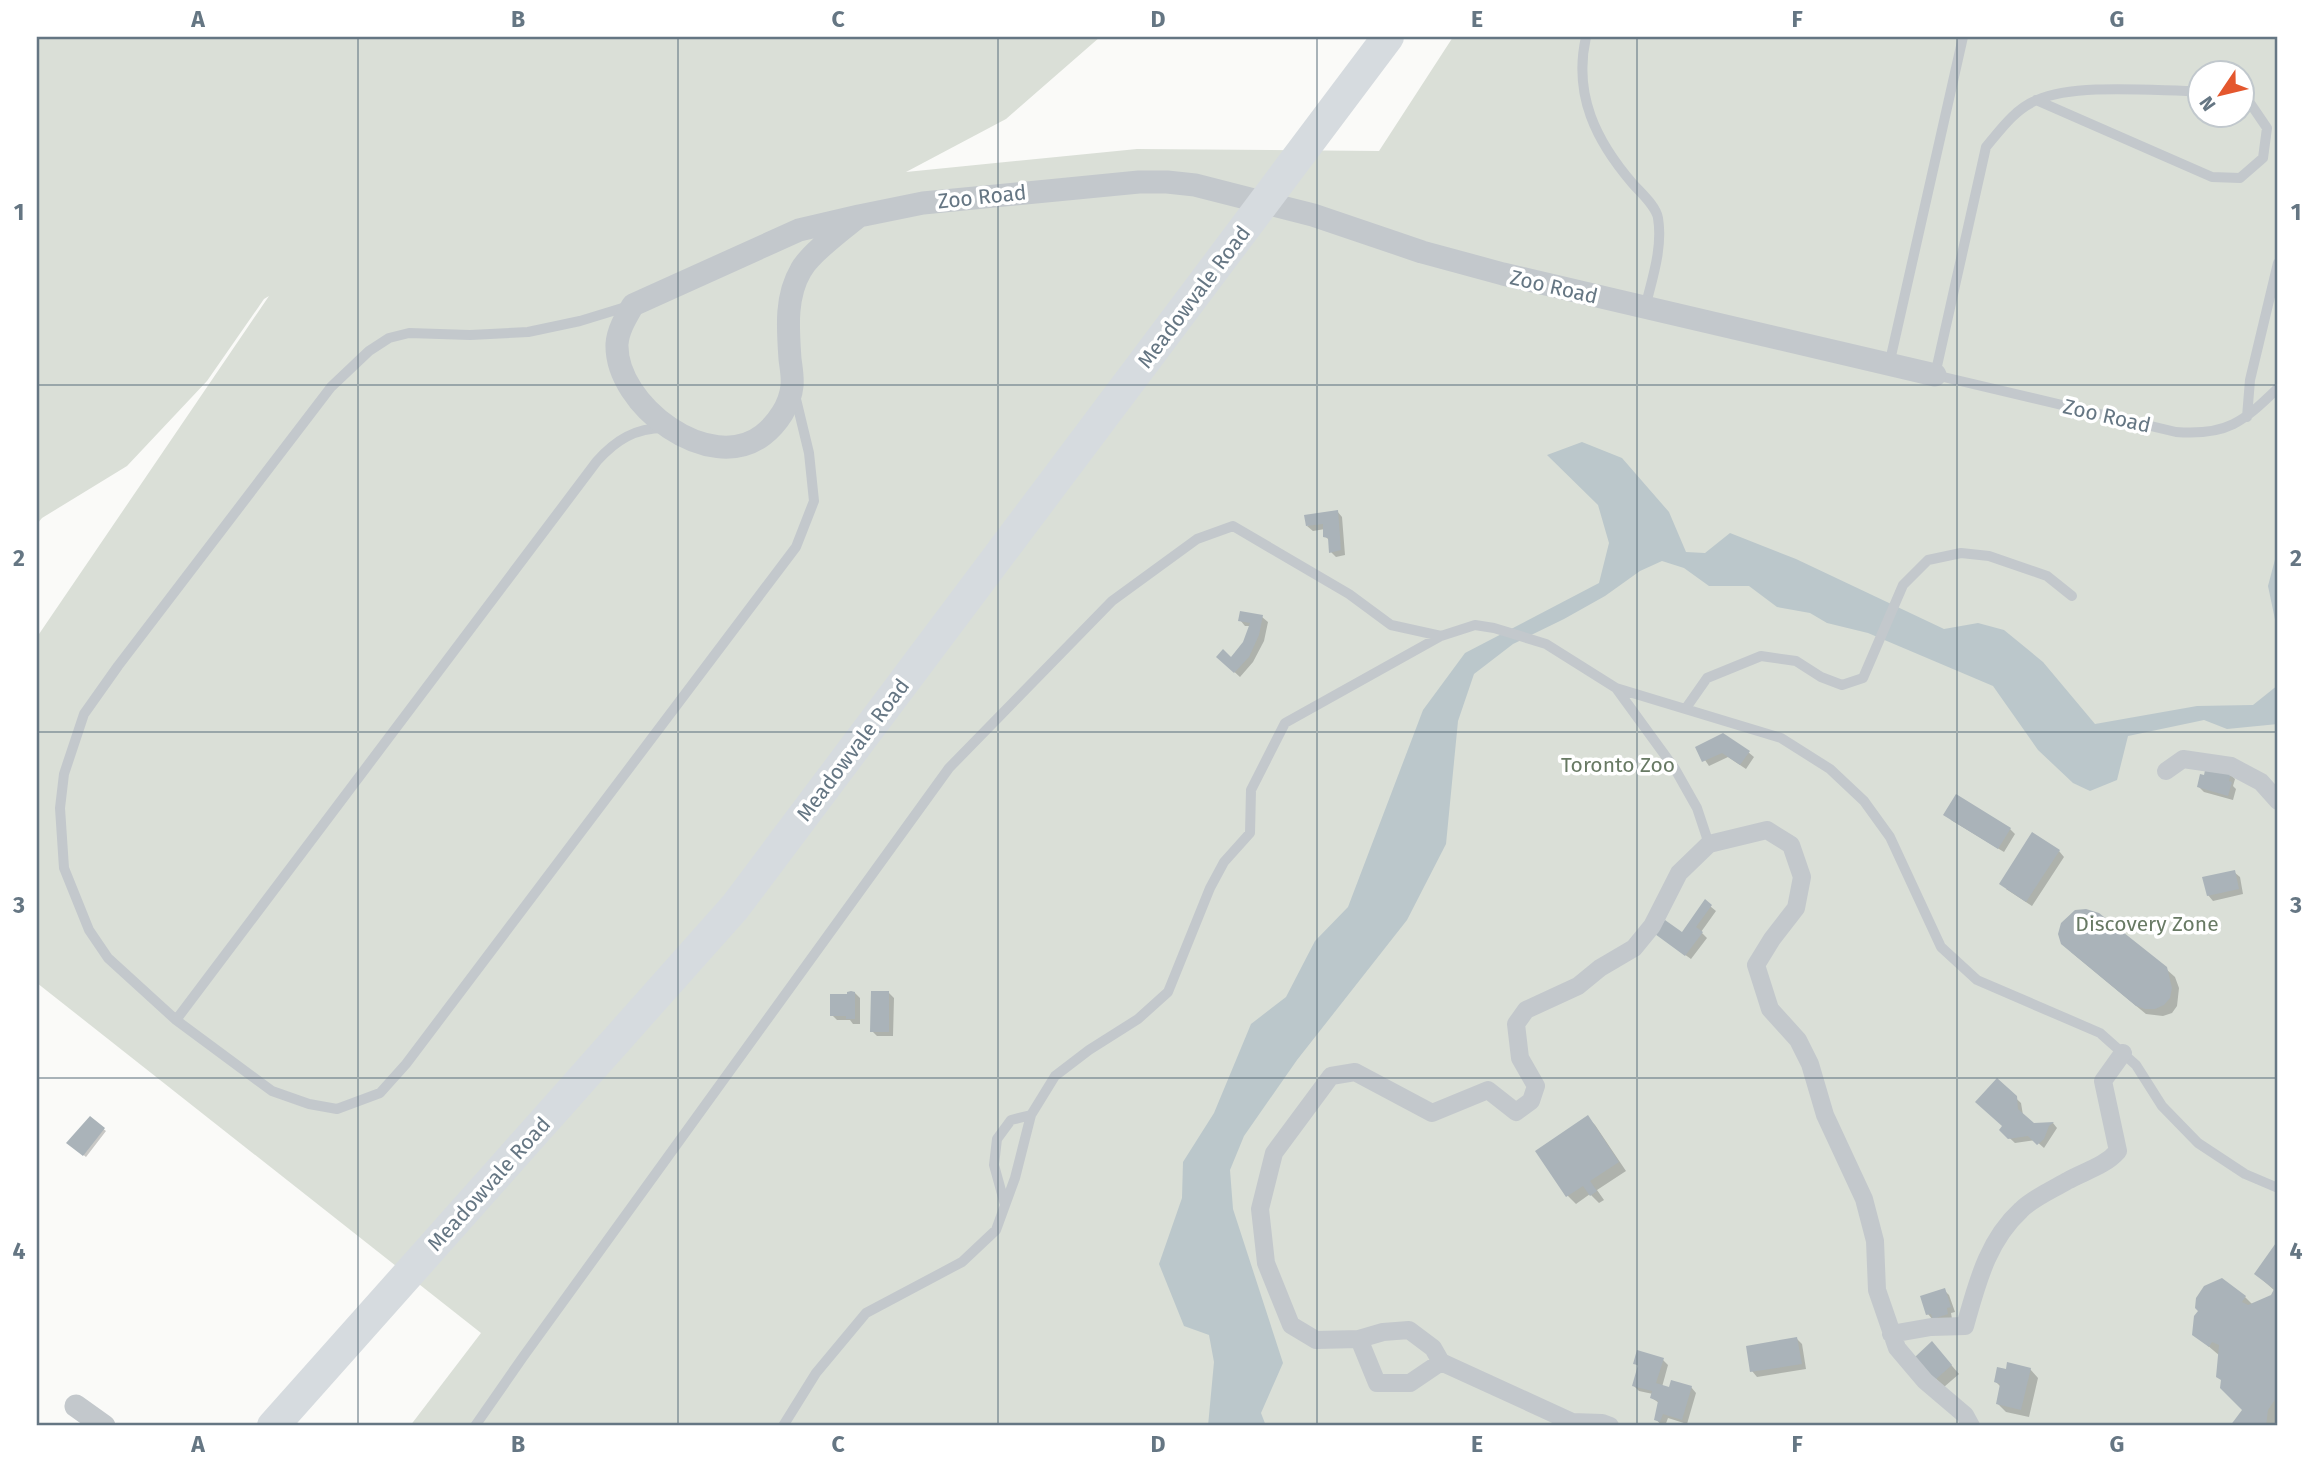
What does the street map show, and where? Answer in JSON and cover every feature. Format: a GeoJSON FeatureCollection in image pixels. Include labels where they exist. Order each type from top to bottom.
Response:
{"type":"FeatureCollection","features":[{"type":"Feature","properties":{"kind":"main road","name":"Meadowvale Road"},"geometry":{"type":"LineString","coordinates":[[273,1426],[736,906],[1388,37]]}},
{"type":"Feature","properties":{"kind":"street","name":"Zoo Road"},"geometry":{"type":"LineString","coordinates":[[633,305],[799,230],[923,203],[1139,182],[1195,186],[1314,215],[1422,252],[1489,271],[1935,375]]}},
{"type":"Feature","properties":{"kind":"street"},"geometry":{"type":"LineString","coordinates":[[633,305],[623,323],[617,344],[623,372],[635,395],[651,414],[668,428],[704,443],[725,448],[743,446],[761,437],[784,411],[792,386],[788,306],[801,270],[859,216]]}},
{"type":"Feature","properties":{"kind":"street"},"geometry":{"type":"LineString","coordinates":[[2166,771],[2183,759],[2231,766],[2261,782],[2278,802]]}},
{"type":"Feature","properties":{"kind":"street"},"geometry":{"type":"LineString","coordinates":[[1610,1426],[1602,1423],[1572,1424],[1441,1362],[1433,1348],[1409,1330],[1383,1332],[1359,1339],[1317,1339],[1291,1325],[1266,1263],[1260,1209],[1274,1153],[1331,1076],[1355,1072],[1432,1113],[1488,1090],[1516,1112],[1531,1101],[1536,1086],[1520,1058],[1516,1024],[1526,1010],[1578,986],[1600,968],[1634,948],[1652,926],[1679,873],[1709,844],[1767,830],[1791,845],[1802,877],[1796,908],[1756,965],[1770,1009],[1798,1040],[1810,1064],[1825,1115],[1864,1199],[1875,1241],[1877,1290],[1897,1348],[1925,1381],[1965,1415],[1971,1426]]}},
{"type":"Feature","properties":{"kind":"street"},"geometry":{"type":"LineString","coordinates":[[1891,1334],[1931,1327],[1965,1326],[1981,1269],[1999,1234],[2022,1208],[2090,1168],[2108,1163],[2118,1151],[2103,1081],[2123,1053]]}},
{"type":"Feature","properties":{"kind":"street"},"geometry":{"type":"LineString","coordinates":[[1359,1339],[1377,1382],[1410,1384],[1441,1362]]}},
{"type":"Feature","properties":{"kind":"street"},"geometry":{"type":"LineString","coordinates":[[76,1406],[104,1426]]}},
{"type":"Feature","properties":{"kind":"lane"},"geometry":{"type":"LineString","coordinates":[[1586,37],[1583,82],[1593,122],[1613,161],[1658,215],[1659,246],[1645,308]]}},
{"type":"Feature","properties":{"kind":"lane"},"geometry":{"type":"LineString","coordinates":[[1889,365],[1963,37]]}},
{"type":"Feature","properties":{"kind":"lane"},"geometry":{"type":"LineString","coordinates":[[1935,375],[1986,147],[2008,119],[2036,100],[2067,90],[2186,91]]}},
{"type":"Feature","properties":{"kind":"lane"},"geometry":{"type":"LineString","coordinates":[[2036,100],[2212,177],[2240,178],[2263,158],[2267,128],[2256,112]]}},
{"type":"Feature","properties":{"kind":"lane"},"geometry":{"type":"LineString","coordinates":[[2247,417],[2250,380],[2278,263]]}},
{"type":"Feature","properties":{"kind":"lane"},"geometry":{"type":"LineString","coordinates":[[633,305],[580,321],[528,332],[470,335],[409,333],[389,338],[369,351],[331,387],[84,714],[64,774],[60,808],[64,868],[89,930],[108,958],[176,1020],[272,1091],[296,1100],[337,1109],[380,1093],[406,1063],[736,629],[796,547],[814,502],[809,453],[792,386]]}},
{"type":"Feature","properties":{"kind":"lane","name":"Zoo Road"},"geometry":{"type":"LineString","coordinates":[[1935,375],[2176,432],[2202,434],[2226,428],[2247,417],[2278,388]]}},
{"type":"Feature","properties":{"kind":"lane"},"geometry":{"type":"LineString","coordinates":[[176,1020],[611,444],[647,428],[668,428]]}},
{"type":"Feature","properties":{"kind":"lane"},"geometry":{"type":"LineString","coordinates":[[475,1426],[949,768],[1112,601],[1197,539],[1233,527],[1349,594],[1391,625],[1441,636]]}},
{"type":"Feature","properties":{"kind":"lane"},"geometry":{"type":"LineString","coordinates":[[1686,708],[1707,678],[1761,656],[1796,661],[1821,677],[1842,685],[1863,678],[1903,585],[1928,560],[1961,553],[1989,556],[2048,576],[2072,596]]}},
{"type":"Feature","properties":{"kind":"lane"},"geometry":{"type":"LineString","coordinates":[[783,1426],[816,1373],[866,1312],[962,1262],[996,1230],[1015,1178],[1031,1115],[1055,1076],[1089,1050],[1138,1019],[1168,992],[1210,888],[1224,862],[1250,833],[1251,790],[1285,723],[1441,636],[1475,625],[1546,644],[1616,688],[1781,738],[1830,769],[1864,801],[1890,837],[1941,947],[1978,980],[2101,1033],[2136,1065],[2162,1106],[2198,1143],[2245,1174],[2278,1188]]}},
{"type":"Feature","properties":{"kind":"lane"},"geometry":{"type":"LineString","coordinates":[[1616,688],[1675,769],[1697,808],[1709,844]]}},
{"type":"Feature","properties":{"kind":"lane"},"geometry":{"type":"LineString","coordinates":[[1005,1205],[994,1165],[997,1139],[1011,1120],[1031,1115]]}},
{"type":"Feature","properties":{"kind":"green space","name":"Toronto Zoo"},"geometry":{"type":"Polygon","coordinates":[[[37,37],[1100,37],[1006,119],[906,172],[1137,149],[1379,151],[1453,37],[2278,37],[2278,1426],[410,1426],[481,1333],[37,983],[37,637],[269,296],[264,299],[207,381],[127,466],[42,518],[37,524],[37,37]]]}},
{"type":"Feature","properties":{"kind":"shaded area"},"geometry":{"type":"Polygon","coordinates":[[[1582,442],[1622,458],[1669,512],[1686,552],[1705,553],[1730,533],[1796,559],[1944,629],[1978,623],[2004,630],[2043,662],[2095,724],[2197,706],[2253,705],[2278,685],[2278,724],[2227,729],[2204,720],[2128,736],[2117,780],[2090,791],[2073,783],[2038,750],[1993,686],[1868,633],[1827,623],[1810,613],[1777,607],[1749,586],[1709,586],[1684,568],[1662,561],[1640,571],[1605,596],[1564,619],[1513,644],[1474,674],[1458,721],[1446,844],[1407,920],[1297,1060],[1244,1136],[1230,1170],[1233,1209],[1283,1363],[1261,1413],[1266,1426],[1208,1426],[1214,1362],[1209,1335],[1184,1326],[1159,1264],[1182,1198],[1183,1162],[1214,1113],[1251,1024],[1286,997],[1315,941],[1348,907],[1423,710],[1465,653],[1599,583],[1609,543],[1598,505],[1547,455],[1582,442]]]}},
{"type":"Feature","properties":{"kind":"shaded area"},"geometry":{"type":"Polygon","coordinates":[[[2278,548],[2278,657],[2277,629],[2268,586],[2278,548]]]}},
{"type":"Feature","properties":{"kind":"building"},"geometry":{"type":"Polygon","coordinates":[[[1338,510],[1341,550],[1329,553],[1328,538],[1323,537],[1323,524],[1306,526],[1304,515],[1338,510]]]}},
{"type":"Feature","properties":{"kind":"building"},"geometry":{"type":"Polygon","coordinates":[[[1240,611],[1263,615],[1259,635],[1249,657],[1234,673],[1216,657],[1223,649],[1231,657],[1243,642],[1250,623],[1238,621],[1240,611]]]}},
{"type":"Feature","properties":{"kind":"building"},"geometry":{"type":"Polygon","coordinates":[[[1723,733],[1750,751],[1740,765],[1722,753],[1702,762],[1695,747],[1723,733]]]}},
{"type":"Feature","properties":{"kind":"building"},"geometry":{"type":"Polygon","coordinates":[[[2206,766],[2231,773],[2229,781],[2232,782],[2228,796],[2197,787],[2200,774],[2204,775],[2206,766]]]}},
{"type":"Feature","properties":{"kind":"building"},"geometry":{"type":"Polygon","coordinates":[[[1956,794],[2011,828],[1998,849],[1943,815],[1956,794]]]}},
{"type":"Feature","properties":{"kind":"building"},"geometry":{"type":"Polygon","coordinates":[[[2032,832],[2060,850],[2026,902],[1999,884],[2032,832]]]}},
{"type":"Feature","properties":{"kind":"building"},"geometry":{"type":"Polygon","coordinates":[[[2235,870],[2239,889],[2207,896],[2202,877],[2235,870]]]}},
{"type":"Feature","properties":{"kind":"building"},"geometry":{"type":"Polygon","coordinates":[[[1705,899],[1712,905],[1696,927],[1703,932],[1685,956],[1655,934],[1665,920],[1682,932],[1705,899]]]}},
{"type":"Feature","properties":{"kind":"building"},"geometry":{"type":"Polygon","coordinates":[[[2086,909],[2099,913],[2167,967],[2172,988],[2170,998],[2164,1005],[2155,1009],[2136,1006],[2061,944],[2058,934],[2061,923],[2075,910],[2086,909]]]}},
{"type":"Feature","properties":{"kind":"building"},"geometry":{"type":"Polygon","coordinates":[[[871,991],[889,991],[889,1032],[870,1032],[871,991]]]}},
{"type":"Feature","properties":{"kind":"building"},"geometry":{"type":"Polygon","coordinates":[[[855,992],[855,1019],[830,1016],[830,994],[847,994],[855,992]]]}},
{"type":"Feature","properties":{"kind":"building"},"geometry":{"type":"Polygon","coordinates":[[[1997,1078],[2017,1096],[2018,1109],[2034,1123],[2054,1122],[2037,1145],[2028,1136],[2008,1139],[1999,1130],[2002,1126],[1975,1102],[1997,1078]]]}},
{"type":"Feature","properties":{"kind":"building"},"geometry":{"type":"Polygon","coordinates":[[[1588,1115],[1619,1162],[1590,1181],[1597,1191],[1590,1196],[1583,1186],[1566,1197],[1535,1151],[1588,1115]]]}},
{"type":"Feature","properties":{"kind":"building"},"geometry":{"type":"Polygon","coordinates":[[[90,1116],[105,1128],[83,1156],[66,1143],[90,1116]]]}},
{"type":"Feature","properties":{"kind":"building"},"geometry":{"type":"Polygon","coordinates":[[[2278,1240],[2278,1395],[2268,1410],[2266,1426],[2230,1426],[2242,1410],[2220,1388],[2221,1380],[2216,1377],[2219,1345],[2212,1342],[2209,1347],[2192,1335],[2194,1316],[2198,1311],[2195,1308],[2196,1298],[2204,1286],[2222,1278],[2246,1296],[2242,1302],[2248,1305],[2271,1295],[2274,1289],[2254,1274],[2278,1240]]]}},
{"type":"Feature","properties":{"kind":"building"},"geometry":{"type":"Polygon","coordinates":[[[1945,1288],[1951,1307],[1947,1308],[1948,1314],[1933,1319],[1931,1314],[1926,1315],[1920,1296],[1945,1288]]]}},
{"type":"Feature","properties":{"kind":"building"},"geometry":{"type":"Polygon","coordinates":[[[1797,1337],[1802,1364],[1750,1372],[1746,1346],[1797,1337]]]}},
{"type":"Feature","properties":{"kind":"building"},"geometry":{"type":"Polygon","coordinates":[[[1932,1341],[1952,1365],[1935,1380],[1915,1357],[1932,1341]]]}},
{"type":"Feature","properties":{"kind":"building"},"geometry":{"type":"Polygon","coordinates":[[[1637,1350],[1664,1358],[1656,1383],[1669,1387],[1671,1380],[1692,1386],[1682,1420],[1663,1414],[1660,1422],[1654,1420],[1658,1401],[1650,1398],[1652,1391],[1632,1386],[1638,1365],[1633,1364],[1637,1350]]]}},
{"type":"Feature","properties":{"kind":"building"},"geometry":{"type":"Polygon","coordinates":[[[2007,1362],[2031,1368],[2021,1410],[1996,1404],[2000,1384],[1994,1382],[1997,1367],[2006,1369],[2007,1362]]]}},
{"type":"Feature","properties":{"kind":"park label","name":"Discovery Zone"},"geometry":{"type":"Point","coordinates":[2147,924]}}]}
